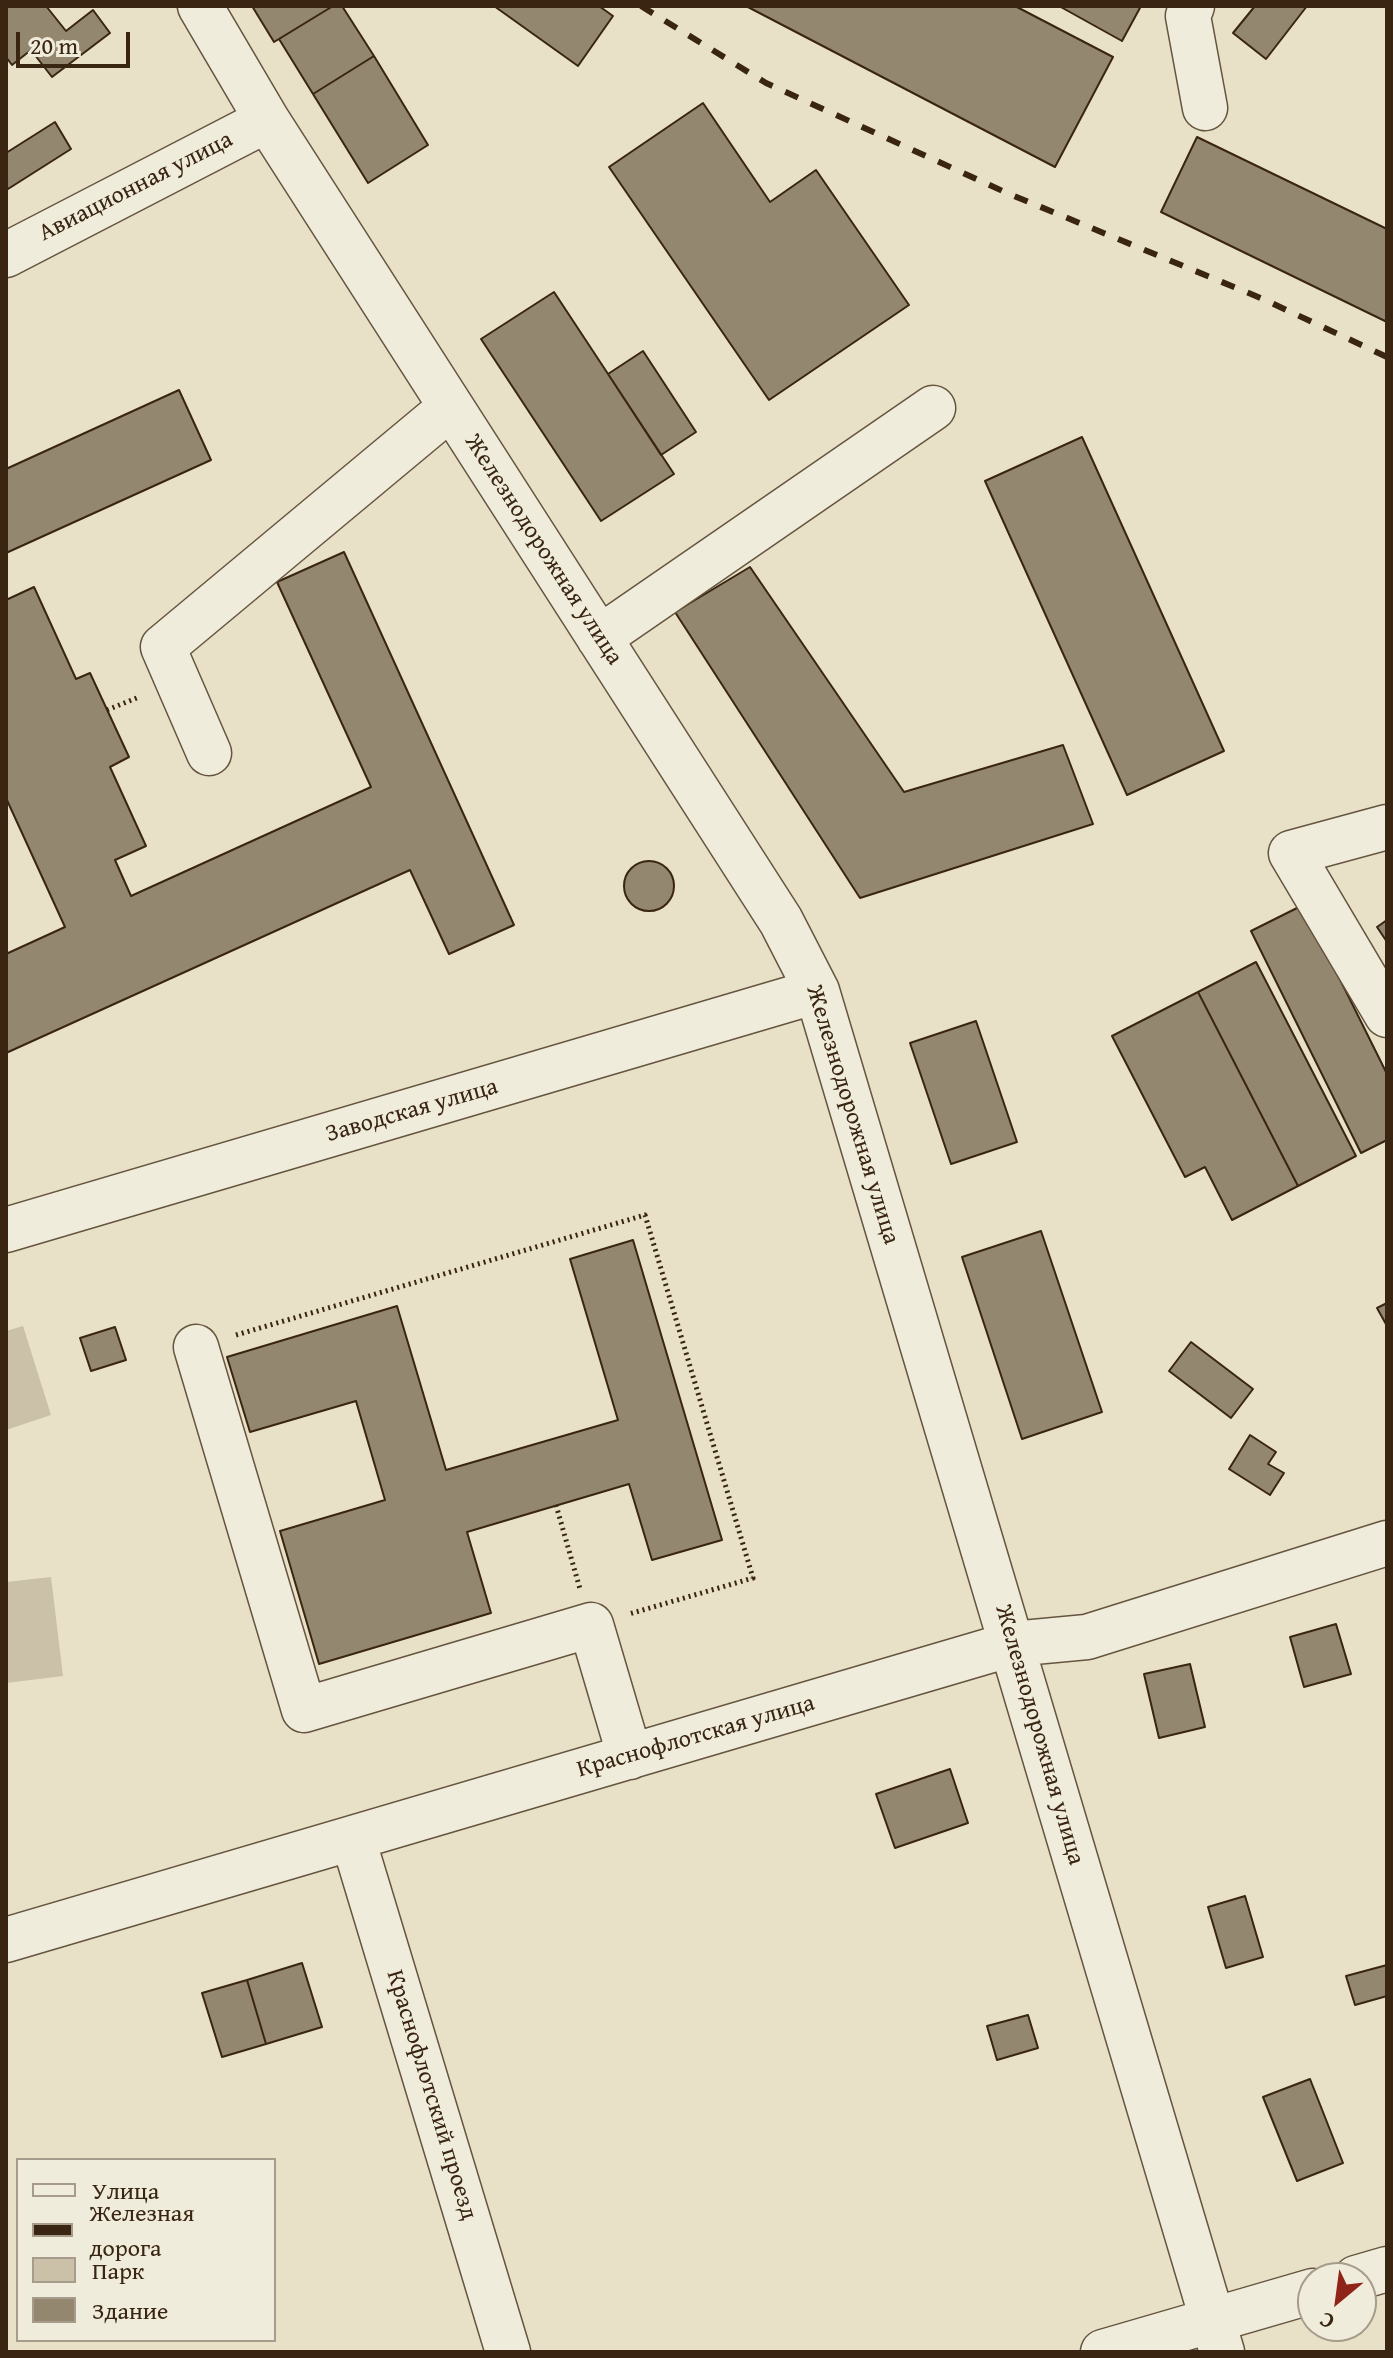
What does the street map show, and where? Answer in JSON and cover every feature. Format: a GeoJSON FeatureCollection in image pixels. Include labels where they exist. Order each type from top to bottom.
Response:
{"type":"FeatureCollection","features":[{"type":"Feature","properties":{"kind":"street","name":"Железнодорожная улица"},"geometry":{"type":"LineString","coordinates":[[200,6],[267,120],[781,921],[817,991],[1217,2336]]}},
{"type":"Feature","properties":{"kind":"street"},"geometry":{"type":"LineString","coordinates":[[1192,6],[1188,16],[1205,108]]}},
{"type":"Feature","properties":{"kind":"street","name":"Авиационная улица"},"geometry":{"type":"LineString","coordinates":[[6,255],[267,120]]}},
{"type":"Feature","properties":{"kind":"street"},"geometry":{"type":"LineString","coordinates":[[209,753],[163,647],[451,407]]}},
{"type":"Feature","properties":{"kind":"street"},"geometry":{"type":"LineString","coordinates":[[599,638],[933,408]]}},
{"type":"Feature","properties":{"kind":"street"},"geometry":{"type":"LineString","coordinates":[[1387,827],[1289,848],[1387,1015]]}},
{"type":"Feature","properties":{"kind":"street","name":"Заводская улица"},"geometry":{"type":"LineString","coordinates":[[6,1230],[817,991]]}},
{"type":"Feature","properties":{"kind":"street"},"geometry":{"type":"LineString","coordinates":[[196,1347],[304,1710],[591,1625],[630,1757]]}},
{"type":"Feature","properties":{"kind":"street","name":"Краснофлотская улица"},"geometry":{"type":"LineString","coordinates":[[6,1940],[1012,1644],[1087,1637],[1387,1543]]}},
{"type":"Feature","properties":{"kind":"street","name":"Краснофлотский проезд"},"geometry":{"type":"LineString","coordinates":[[353,1839],[508,2352]]}},
{"type":"Feature","properties":{"kind":"street"},"geometry":{"type":"LineString","coordinates":[[1103,2352],[1217,2336],[1297,2298]]}},
{"type":"Feature","properties":{"kind":"path"},"geometry":{"type":"LineString","coordinates":[[196,1347],[645,1215],[753,1578],[591,1625],[556,1505]]}},
{"type":"Feature","properties":{"kind":"green space"},"geometry":{"type":"Polygon","coordinates":[[[23,1326],[51,1415],[6,1430],[6,1331],[23,1326]]]}},
{"type":"Feature","properties":{"kind":"green space"},"geometry":{"type":"Polygon","coordinates":[[[51,1577],[63,1676],[6,1683],[6,1582],[51,1577]]]}},
{"type":"Feature","properties":{"kind":"building"},"geometry":{"type":"Polygon","coordinates":[[[6,6],[46,6],[66,31],[93,10],[110,33],[52,77],[31,50],[12,65],[6,57],[6,6]]]}},
{"type":"Feature","properties":{"kind":"building"},"geometry":{"type":"Polygon","coordinates":[[[252,6],[333,6],[274,42],[252,6]]]}},
{"type":"Feature","properties":{"kind":"building"},"geometry":{"type":"Polygon","coordinates":[[[333,6],[342,6],[374,56],[313,94],[279,39],[333,6]]]}},
{"type":"Feature","properties":{"kind":"building"},"geometry":{"type":"Polygon","coordinates":[[[494,6],[599,6],[613,16],[578,66],[494,6]]]}},
{"type":"Feature","properties":{"kind":"building"},"geometry":{"type":"Polygon","coordinates":[[[746,6],[1015,6],[1113,57],[1055,167],[746,6]]]}},
{"type":"Feature","properties":{"kind":"building"},"geometry":{"type":"Polygon","coordinates":[[[1059,6],[1141,6],[1122,41],[1059,6]]]}},
{"type":"Feature","properties":{"kind":"building"},"geometry":{"type":"Polygon","coordinates":[[[1255,6],[1307,6],[1266,59],[1233,33],[1255,6]]]}},
{"type":"Feature","properties":{"kind":"building"},"geometry":{"type":"Polygon","coordinates":[[[374,56],[428,145],[368,183],[313,94],[374,56]]]}},
{"type":"Feature","properties":{"kind":"building"},"geometry":{"type":"Polygon","coordinates":[[[703,103],[770,202],[816,170],[909,305],[769,400],[609,167],[703,103]]]}},
{"type":"Feature","properties":{"kind":"building"},"geometry":{"type":"Polygon","coordinates":[[[55,122],[71,149],[8,189],[6,153],[55,122]]]}},
{"type":"Feature","properties":{"kind":"building"},"geometry":{"type":"Polygon","coordinates":[[[1197,137],[1387,229],[1387,322],[1161,212],[1197,137]]]}},
{"type":"Feature","properties":{"kind":"building"},"geometry":{"type":"Polygon","coordinates":[[[554,292],[674,474],[601,521],[481,339],[554,292]]]}},
{"type":"Feature","properties":{"kind":"building"},"geometry":{"type":"Polygon","coordinates":[[[643,351],[696,432],[661,455],[608,374],[643,351]]]}},
{"type":"Feature","properties":{"kind":"building"},"geometry":{"type":"Polygon","coordinates":[[[179,390],[211,460],[6,553],[6,469],[179,390]]]}},
{"type":"Feature","properties":{"kind":"building"},"geometry":{"type":"Polygon","coordinates":[[[1082,437],[1224,751],[1127,795],[985,481],[1082,437]]]}},
{"type":"Feature","properties":{"kind":"building"},"geometry":{"type":"Polygon","coordinates":[[[344,552],[514,925],[449,954],[410,870],[6,1053],[6,954],[65,927],[6,798],[6,600],[34,587],[76,679],[90,673],[129,757],[110,767],[146,846],[115,860],[131,896],[371,787],[277,582],[344,552]]]}},
{"type":"Feature","properties":{"kind":"building"},"geometry":{"type":"Polygon","coordinates":[[[750,567],[904,792],[1063,745],[1093,824],[860,898],[675,612],[750,567]]]}},
{"type":"Feature","properties":{"kind":"building"},"geometry":{"type":"Polygon","coordinates":[[[649,861],[666,869],[674,886],[666,903],[649,911],[632,903],[624,886],[632,869],[649,861]]]}},
{"type":"Feature","properties":{"kind":"building"},"geometry":{"type":"Polygon","coordinates":[[[1303,905],[1387,1074],[1387,1140],[1361,1153],[1251,931],[1303,905]]]}},
{"type":"Feature","properties":{"kind":"building"},"geometry":{"type":"Polygon","coordinates":[[[1387,920],[1387,942],[1377,927],[1387,920]]]}},
{"type":"Feature","properties":{"kind":"building"},"geometry":{"type":"Polygon","coordinates":[[[1256,962],[1356,1156],[1298,1186],[1198,992],[1256,962]]]}},
{"type":"Feature","properties":{"kind":"building"},"geometry":{"type":"Polygon","coordinates":[[[1198,992],[1298,1186],[1232,1220],[1205,1167],[1185,1177],[1112,1036],[1198,992]]]}},
{"type":"Feature","properties":{"kind":"building"},"geometry":{"type":"Polygon","coordinates":[[[976,1021],[1017,1142],[951,1164],[910,1043],[976,1021]]]}},
{"type":"Feature","properties":{"kind":"building"},"geometry":{"type":"Polygon","coordinates":[[[1041,1231],[1102,1412],[1022,1439],[962,1257],[1041,1231]]]}},
{"type":"Feature","properties":{"kind":"building"},"geometry":{"type":"Polygon","coordinates":[[[633,1240],[722,1540],[652,1560],[629,1484],[467,1532],[491,1613],[319,1664],[280,1531],[385,1500],[356,1401],[250,1432],[227,1357],[397,1306],[446,1470],[618,1420],[570,1259],[633,1240]]]}},
{"type":"Feature","properties":{"kind":"building"},"geometry":{"type":"Polygon","coordinates":[[[1387,1303],[1387,1326],[1377,1308],[1387,1303]]]}},
{"type":"Feature","properties":{"kind":"building"},"geometry":{"type":"Polygon","coordinates":[[[115,1327],[126,1360],[91,1371],[80,1338],[115,1327]]]}},
{"type":"Feature","properties":{"kind":"building"},"geometry":{"type":"Polygon","coordinates":[[[1191,1342],[1253,1389],[1231,1418],[1169,1371],[1191,1342]]]}},
{"type":"Feature","properties":{"kind":"building"},"geometry":{"type":"Polygon","coordinates":[[[1250,1435],[1276,1452],[1268,1464],[1284,1473],[1270,1495],[1229,1469],[1250,1435]]]}},
{"type":"Feature","properties":{"kind":"building"},"geometry":{"type":"Polygon","coordinates":[[[1336,1624],[1351,1674],[1304,1687],[1290,1637],[1336,1624]]]}},
{"type":"Feature","properties":{"kind":"building"},"geometry":{"type":"Polygon","coordinates":[[[1190,1664],[1205,1727],[1159,1738],[1144,1674],[1190,1664]]]}},
{"type":"Feature","properties":{"kind":"building"},"geometry":{"type":"Polygon","coordinates":[[[950,1769],[968,1823],[895,1848],[876,1794],[950,1769]]]}},
{"type":"Feature","properties":{"kind":"building"},"geometry":{"type":"Polygon","coordinates":[[[1245,1896],[1263,1957],[1226,1968],[1208,1907],[1245,1896]]]}},
{"type":"Feature","properties":{"kind":"building"},"geometry":{"type":"Polygon","coordinates":[[[302,1963],[322,2027],[266,2044],[247,1980],[302,1963]]]}},
{"type":"Feature","properties":{"kind":"building"},"geometry":{"type":"Polygon","coordinates":[[[1387,1965],[1387,1996],[1355,2005],[1346,1976],[1387,1965]]]}},
{"type":"Feature","properties":{"kind":"building"},"geometry":{"type":"Polygon","coordinates":[[[247,1980],[266,2044],[222,2057],[202,1993],[247,1980]]]}},
{"type":"Feature","properties":{"kind":"building"},"geometry":{"type":"Polygon","coordinates":[[[1028,2015],[1038,2048],[997,2060],[987,2026],[1028,2015]]]}},
{"type":"Feature","properties":{"kind":"building"},"geometry":{"type":"Polygon","coordinates":[[[1310,2079],[1343,2163],[1297,2181],[1263,2097],[1310,2079]]]}},
{"type":"Feature","properties":{"kind":"railway"},"geometry":{"type":"LineString","coordinates":[[641,6],[766,83],[1007,193],[1263,299],[1387,357]]}}]}
